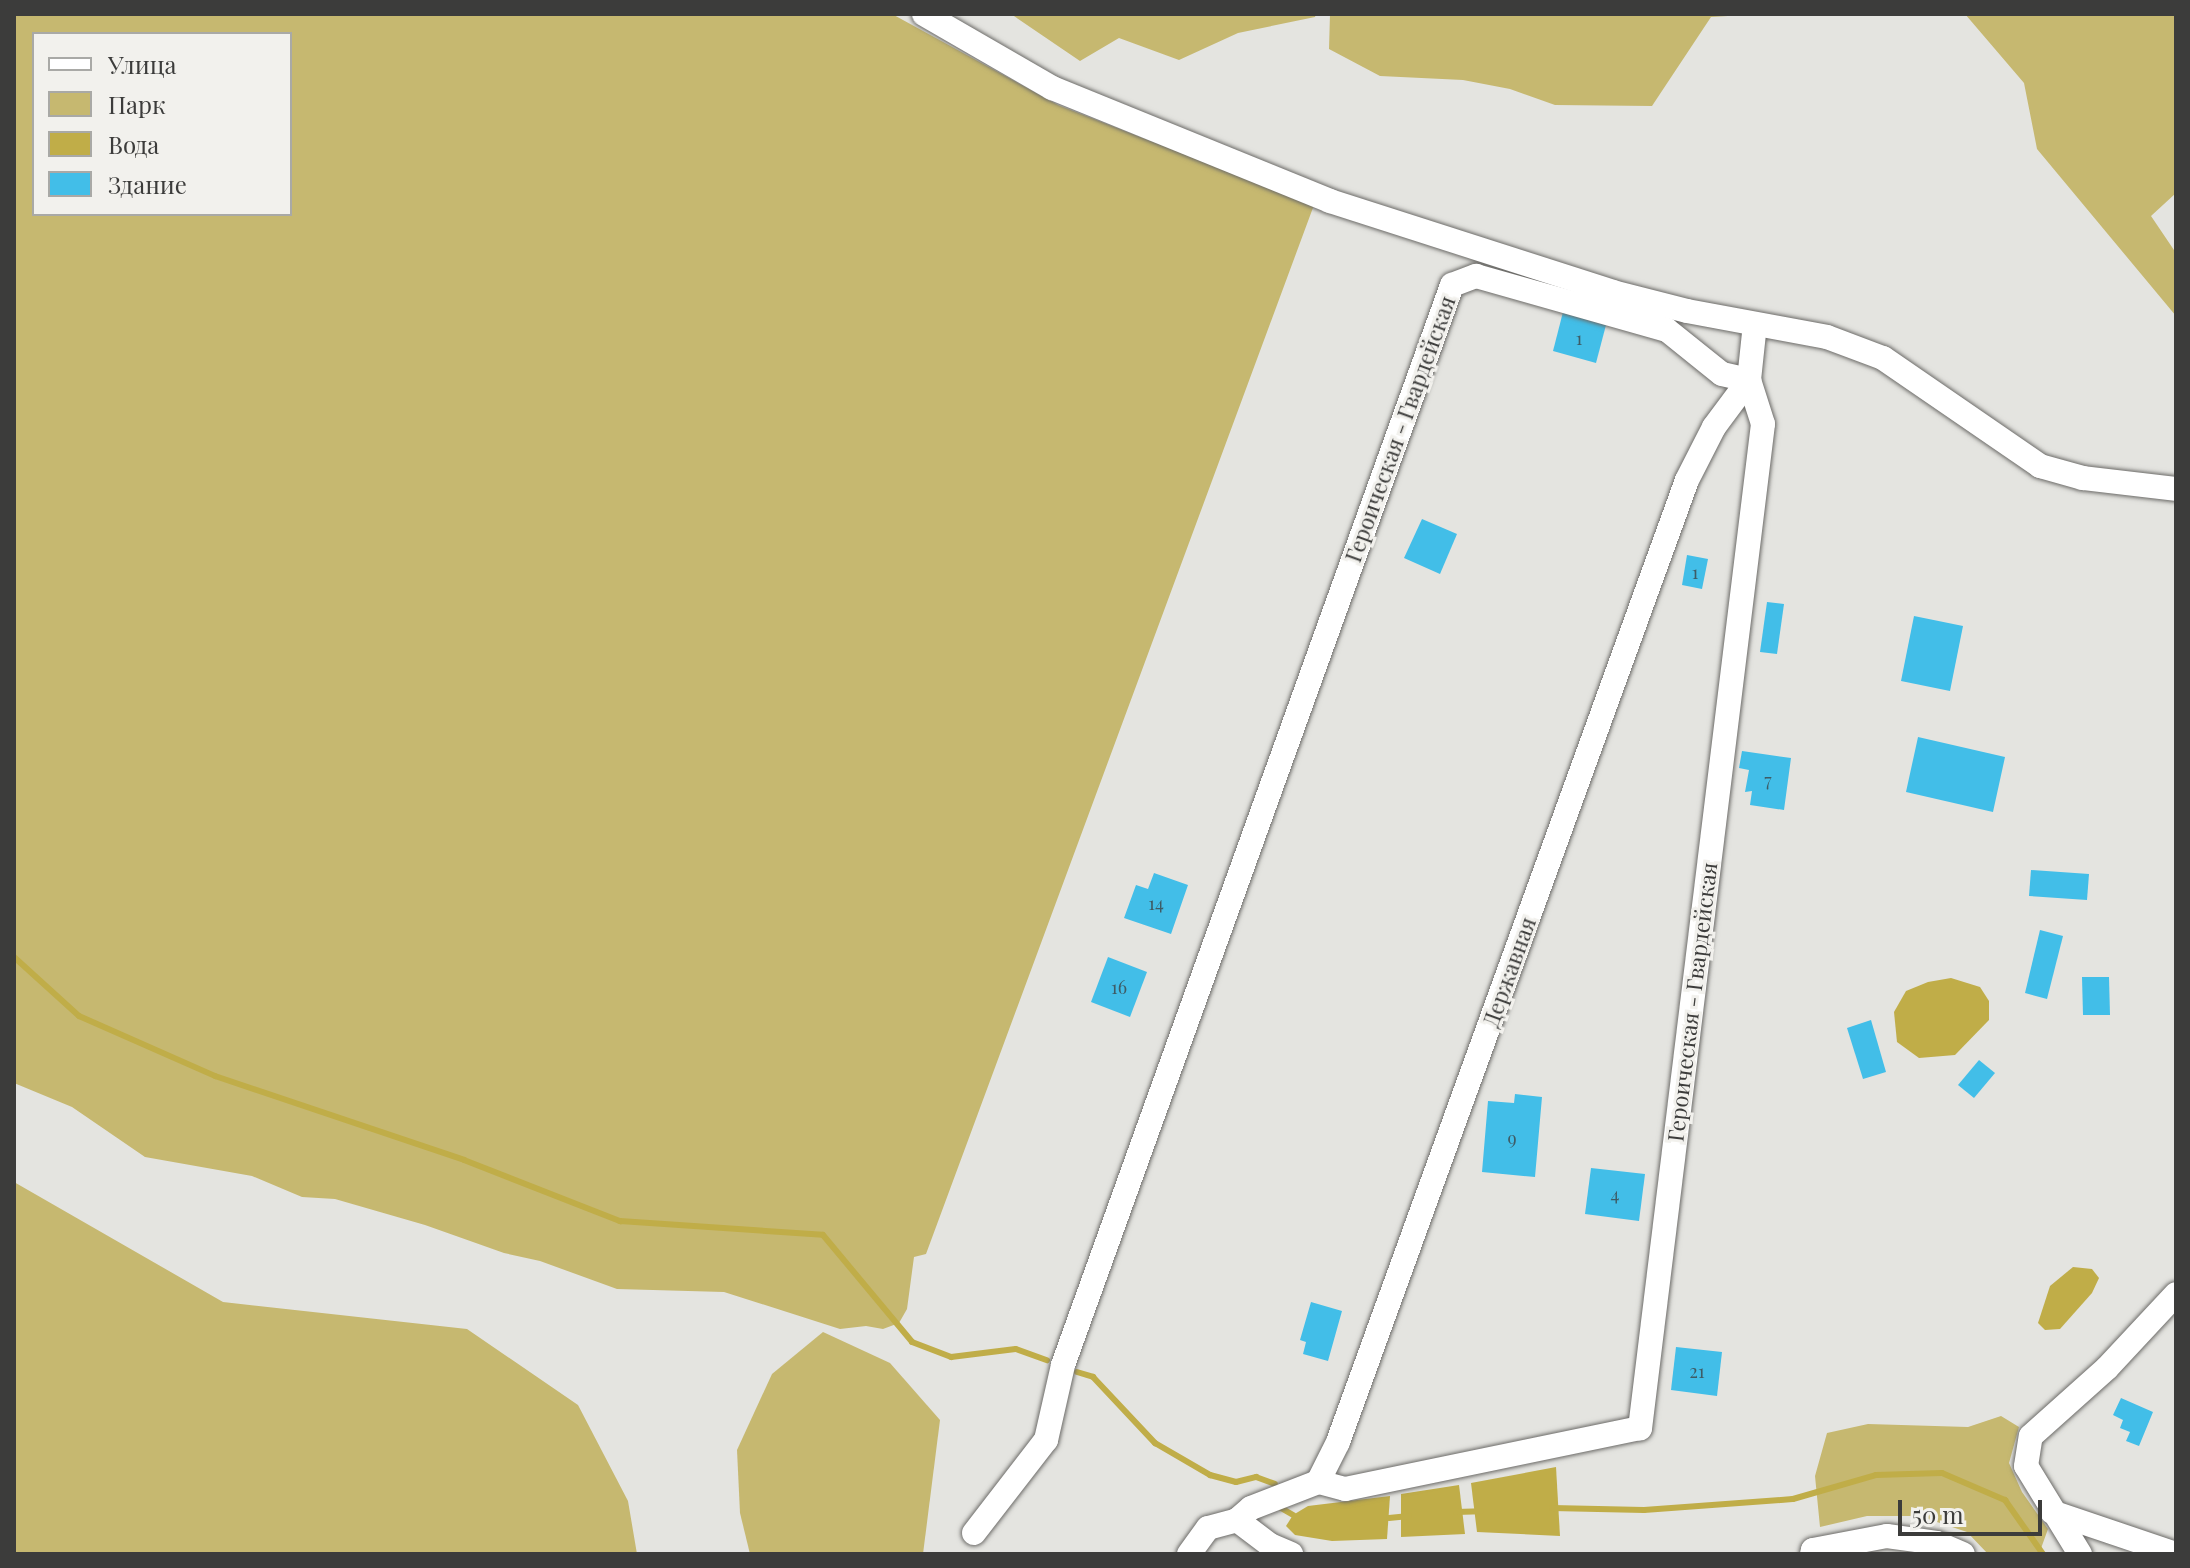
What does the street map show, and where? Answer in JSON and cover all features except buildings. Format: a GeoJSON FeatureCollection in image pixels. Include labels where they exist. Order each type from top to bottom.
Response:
{"type":"FeatureCollection","features":[{"type":"Feature","properties":{"kind":"street"},"geometry":{"type":"LineString","coordinates":[[924,14],[1052,88],[1330,201],[1613,292],[1827,337],[1883,358],[2040,466],[2083,478],[2176,489]]}},
{"type":"Feature","properties":{"kind":"street","name":"Героическая - Гвардейская"},"geometry":{"type":"LineString","coordinates":[[974,1533],[1046,1440],[1063,1365],[1452,285],[1476,276],[1667,330],[1722,374],[1749,380],[1763,424],[1640,1428],[1345,1489],[1318,1482]]}},
{"type":"Feature","properties":{"kind":"street"},"geometry":{"type":"LineString","coordinates":[[1749,380],[1755,324]]}},
{"type":"Feature","properties":{"kind":"street","name":"Державная"},"geometry":{"type":"LineString","coordinates":[[1318,1482],[1338,1442],[1687,480],[1714,427],[1749,380]]}},
{"type":"Feature","properties":{"kind":"street"},"geometry":{"type":"LineString","coordinates":[[2080,1554],[2026,1466],[2031,1436],[2107,1368],[2176,1294]]}},
{"type":"Feature","properties":{"kind":"street"},"geometry":{"type":"LineString","coordinates":[[1189,1554],[1208,1528],[1237,1520],[1251,1508],[1318,1482]]}},
{"type":"Feature","properties":{"kind":"street"},"geometry":{"type":"LineString","coordinates":[[2052,1512],[2176,1554]]}},
{"type":"Feature","properties":{"kind":"street"},"geometry":{"type":"LineString","coordinates":[[1237,1520],[1270,1545],[1291,1554]]}},
{"type":"Feature","properties":{"kind":"street"},"geometry":{"type":"LineString","coordinates":[[1812,1554],[1813,1550],[1887,1536],[1937,1543],[1963,1554]]}},
{"type":"Feature","properties":{"kind":"green space"},"geometry":{"type":"Polygon","coordinates":[[[14,14],[892,14],[1058,105],[1314,205],[926,1254],[914,1257],[907,1309],[899,1323],[883,1329],[866,1326],[840,1329],[724,1292],[617,1289],[540,1261],[504,1253],[425,1225],[335,1199],[302,1197],[252,1176],[145,1157],[72,1107],[14,1083],[14,14]]]}},
{"type":"Feature","properties":{"kind":"green space"},"geometry":{"type":"Polygon","coordinates":[[[1011,14],[1316,14],[1315,17],[1238,33],[1179,60],[1119,38],[1080,61],[1011,14]]]}},
{"type":"Feature","properties":{"kind":"green space"},"geometry":{"type":"Polygon","coordinates":[[[1330,14],[1762,14],[1711,17],[1652,106],[1555,105],[1510,89],[1463,80],[1380,76],[1329,49],[1330,14]]]}},
{"type":"Feature","properties":{"kind":"green space"},"geometry":{"type":"Polygon","coordinates":[[[1965,14],[2176,14],[2176,193],[2151,216],[2176,253],[2176,316],[2037,149],[2024,83],[1965,14]]]}},
{"type":"Feature","properties":{"kind":"green space"},"geometry":{"type":"Polygon","coordinates":[[[14,1182],[223,1302],[467,1329],[578,1405],[628,1501],[637,1554],[14,1554],[14,1182]]]}},
{"type":"Feature","properties":{"kind":"green space"},"geometry":{"type":"Polygon","coordinates":[[[823,1332],[890,1363],[940,1420],[923,1554],[750,1554],[740,1513],[737,1450],[772,1374],[823,1332]]]}},
{"type":"Feature","properties":{"kind":"green space"},"geometry":{"type":"Polygon","coordinates":[[[2001,1416],[2019,1427],[2009,1463],[2022,1492],[2048,1529],[2039,1554],[1988,1554],[1967,1532],[1919,1516],[1867,1516],[1820,1527],[1815,1476],[1827,1433],[1868,1424],[1968,1427],[2001,1416]]]}},
{"type":"Feature","properties":{"kind":"water"},"geometry":{"type":"Polygon","coordinates":[[[1951,978],[1980,987],[1989,1001],[1989,1020],[1955,1055],[1919,1058],[1897,1042],[1894,1012],[1906,991],[1928,982],[1951,978]]]}},
{"type":"Feature","properties":{"kind":"water"},"geometry":{"type":"Polygon","coordinates":[[[2073,1267],[2092,1269],[2099,1278],[2092,1293],[2060,1329],[2045,1330],[2038,1323],[2050,1286],[2073,1267]]]}},
{"type":"Feature","properties":{"kind":"water"},"geometry":{"type":"Polygon","coordinates":[[[1556,1467],[1560,1536],[1477,1532],[1471,1483],[1556,1467]]]}},
{"type":"Feature","properties":{"kind":"water"},"geometry":{"type":"Polygon","coordinates":[[[1459,1485],[1465,1534],[1401,1537],[1401,1494],[1459,1485]]]}},
{"type":"Feature","properties":{"kind":"water"},"geometry":{"type":"Polygon","coordinates":[[[1390,1496],[1387,1539],[1332,1541],[1295,1535],[1286,1526],[1293,1515],[1308,1506],[1390,1496]]]}},
{"type":"Feature","properties":{"kind":"waterway"},"geometry":{"type":"LineString","coordinates":[[14,957],[79,1016],[215,1076],[464,1160],[620,1221],[823,1235],[912,1342],[951,1357],[1016,1349],[1047,1360]]}},
{"type":"Feature","properties":{"kind":"waterway"},"geometry":{"type":"LineString","coordinates":[[1077,1372],[1093,1377],[1155,1443],[1210,1475],[1236,1482],[1256,1477],[1275,1484]]}},
{"type":"Feature","properties":{"kind":"waterway"},"geometry":{"type":"LineString","coordinates":[[1552,1508],[1644,1510],[1793,1499],[1876,1475],[1942,1473],[2005,1500],[2043,1554]]}},
{"type":"Feature","properties":{"kind":"waterway"},"geometry":{"type":"LineString","coordinates":[[1281,1508],[1293,1515]]}},
{"type":"Feature","properties":{"kind":"waterway"},"geometry":{"type":"LineString","coordinates":[[1456,1512],[1481,1511]]}},
{"type":"Feature","properties":{"kind":"waterway"},"geometry":{"type":"LineString","coordinates":[[1389,1518],[1409,1516]]}}]}
